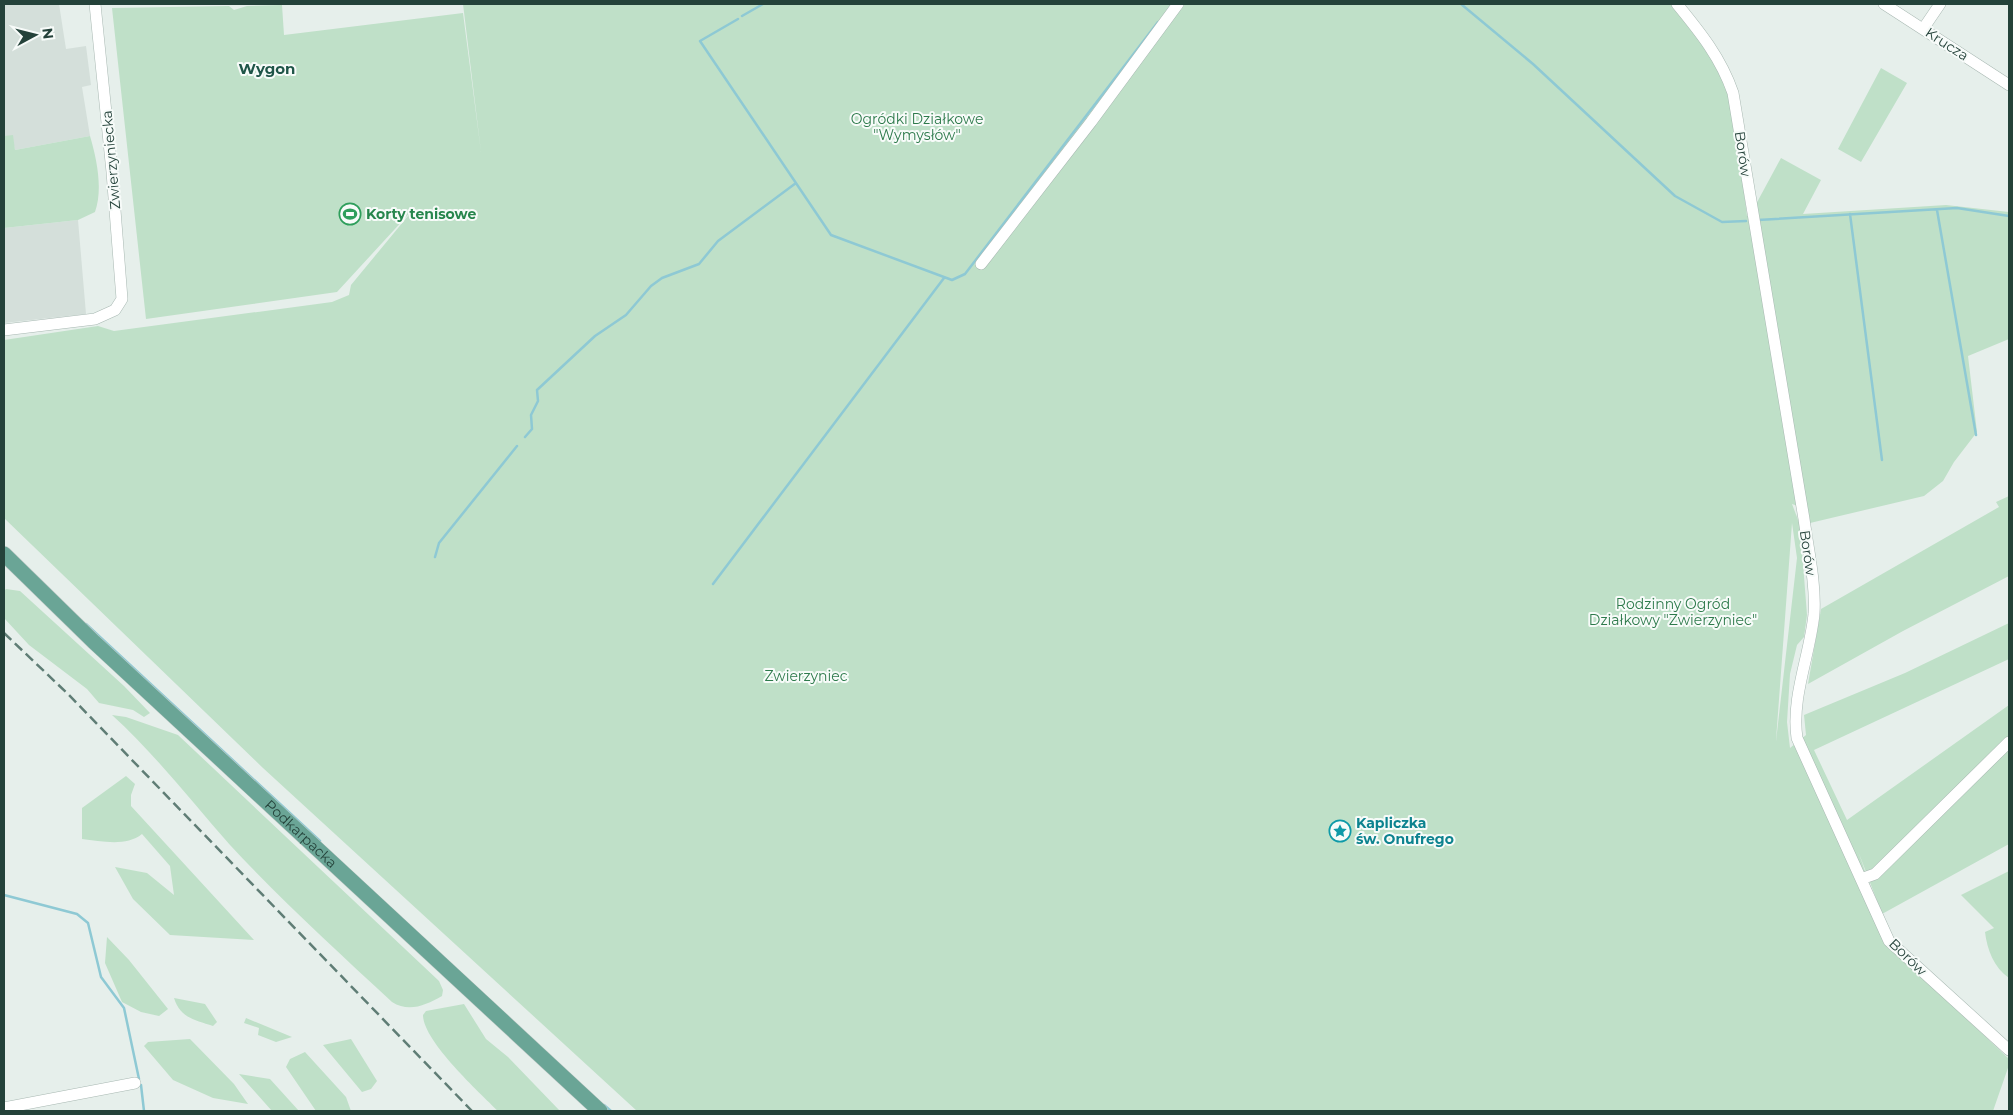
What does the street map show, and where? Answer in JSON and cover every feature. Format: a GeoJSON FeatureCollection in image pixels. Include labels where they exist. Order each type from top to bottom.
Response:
{"type":"FeatureCollection","features":[{"type":"Feature","properties":{"kind":"main road","name":"Podkarpacka"},"geometry":{"type":"LineString","coordinates":[[4,554],[94,642],[600,1111]]}},
{"type":"Feature","properties":{"kind":"street","name":"Zwierzyniecka"},"geometry":{"type":"LineString","coordinates":[[4,330],[84,321],[111,313],[119,306],[122,291],[95,4]]}},
{"type":"Feature","properties":{"kind":"street"},"geometry":{"type":"LineString","coordinates":[[981,264],[1091,122],[1178,4]]}},
{"type":"Feature","properties":{"kind":"street","name":"Borów"},"geometry":{"type":"LineString","coordinates":[[1677,4],[1704,37],[1724,68],[1733,93],[1812,576],[1814,613],[1797,705],[1797,738],[1889,941],[2009,1050]]}},
{"type":"Feature","properties":{"kind":"street","name":"Krucza"},"geometry":{"type":"LineString","coordinates":[[1884,4],[2009,84]]}},
{"type":"Feature","properties":{"kind":"street"},"geometry":{"type":"LineString","coordinates":[[1923,29],[1940,4]]}},
{"type":"Feature","properties":{"kind":"street"},"geometry":{"type":"LineString","coordinates":[[1860,879],[1875,874],[2009,742]]}},
{"type":"Feature","properties":{"kind":"street"},"geometry":{"type":"LineString","coordinates":[[4,1108],[135,1083]]}},
{"type":"Feature","properties":{"kind":"shaded area"},"geometry":{"type":"Polygon","coordinates":[[[4,4],[59,4],[66,49],[86,46],[91,85],[82,87],[90,136],[15,150],[12,136],[4,136],[4,4]]]}},
{"type":"Feature","properties":{"kind":"shaded area"},"geometry":{"type":"Polygon","coordinates":[[[78,220],[86,314],[4,323],[4,228],[78,220]]]}},
{"type":"Feature","properties":{"kind":"green space","name":"Zwierzyniec"},"geometry":{"type":"Polygon","coordinates":[[[463,4],[1173,4],[1174,10],[1181,10],[1185,4],[1671,4],[1709,52],[1727,88],[1737,138],[1747,216],[1756,216],[1755,206],[1781,158],[1821,180],[1803,214],[1946,205],[2009,212],[2009,339],[1968,356],[1977,432],[1954,462],[1943,481],[1924,496],[1810,523],[1807,509],[1792,504],[1800,525],[1807,615],[1804,637],[1797,645],[1790,674],[1787,722],[1790,748],[1806,735],[1804,715],[1905,673],[2009,623],[2009,659],[1814,750],[1847,820],[2009,705],[2009,844],[1882,914],[1858,851],[1892,948],[2009,1059],[2009,1065],[1993,1111],[637,1111],[263,768],[4,518],[4,340],[98,326],[114,331],[332,302],[349,295],[351,285],[417,205],[337,292],[146,319],[112,8],[229,6],[234,10],[247,6],[282,5],[284,35],[463,13],[481,152],[463,4]],[[1792,523],[1776,741],[1797,558],[1792,523]]]}},
{"type":"Feature","properties":{"kind":"green space"},"geometry":{"type":"Polygon","coordinates":[[[1881,68],[1907,83],[1861,162],[1838,149],[1881,68]]]}},
{"type":"Feature","properties":{"kind":"green space"},"geometry":{"type":"Polygon","coordinates":[[[13,135],[15,150],[90,136],[97,165],[99,184],[95,212],[78,220],[4,228],[4,136],[13,135]]]}},
{"type":"Feature","properties":{"kind":"green space"},"geometry":{"type":"Polygon","coordinates":[[[2009,496],[2009,576],[1903,631],[1808,684],[1821,609],[1999,507],[1996,502],[2009,496]]]}},
{"type":"Feature","properties":{"kind":"green space"},"geometry":{"type":"Polygon","coordinates":[[[6,589],[20,591],[124,686],[150,713],[144,717],[133,710],[99,703],[87,689],[29,645],[4,618],[4,591],[6,589]]]}},
{"type":"Feature","properties":{"kind":"green space"},"geometry":{"type":"Polygon","coordinates":[[[112,715],[126,717],[178,735],[439,981],[443,990],[442,996],[424,1005],[411,1007],[405,1007],[392,1002],[269,886],[230,845],[158,762],[112,715]]]}},
{"type":"Feature","properties":{"kind":"green space"},"geometry":{"type":"Polygon","coordinates":[[[126,776],[135,784],[131,795],[131,806],[254,940],[170,935],[133,899],[115,867],[147,873],[174,895],[170,866],[142,834],[129,841],[121,842],[82,839],[82,808],[126,776]]]}},
{"type":"Feature","properties":{"kind":"green space"},"geometry":{"type":"Polygon","coordinates":[[[2009,871],[2009,978],[1995,964],[1987,945],[1985,932],[1994,928],[1961,895],[2009,871]]]}},
{"type":"Feature","properties":{"kind":"green space"},"geometry":{"type":"Polygon","coordinates":[[[107,937],[129,960],[168,1009],[159,1016],[141,1012],[122,1002],[105,963],[107,937]]]}},
{"type":"Feature","properties":{"kind":"green space"},"geometry":{"type":"Polygon","coordinates":[[[174,998],[205,1004],[217,1022],[213,1026],[189,1017],[180,1010],[174,998]]]}},
{"type":"Feature","properties":{"kind":"green space"},"geometry":{"type":"Polygon","coordinates":[[[464,1004],[486,1039],[508,1057],[560,1111],[498,1111],[453,1066],[432,1038],[425,1026],[423,1015],[426,1011],[464,1004]]]}},
{"type":"Feature","properties":{"kind":"green space"},"geometry":{"type":"Polygon","coordinates":[[[246,1018],[292,1037],[276,1042],[258,1035],[259,1028],[244,1023],[246,1018]]]}},
{"type":"Feature","properties":{"kind":"green space"},"geometry":{"type":"Polygon","coordinates":[[[190,1039],[234,1084],[248,1104],[213,1098],[173,1080],[144,1046],[148,1042],[190,1039]]]}},
{"type":"Feature","properties":{"kind":"green space"},"geometry":{"type":"Polygon","coordinates":[[[351,1039],[377,1081],[371,1089],[362,1092],[323,1045],[351,1039]]]}},
{"type":"Feature","properties":{"kind":"green space"},"geometry":{"type":"Polygon","coordinates":[[[305,1052],[346,1097],[351,1111],[316,1111],[286,1067],[290,1059],[305,1052]]]}},
{"type":"Feature","properties":{"kind":"green space"},"geometry":{"type":"Polygon","coordinates":[[[239,1074],[270,1079],[299,1111],[272,1111],[239,1074]]]}},
{"type":"Feature","properties":{"kind":"waterway"},"geometry":{"type":"LineString","coordinates":[[742,16],[763,4]]}},
{"type":"Feature","properties":{"kind":"waterway"},"geometry":{"type":"LineString","coordinates":[[1461,4],[1533,64],[1675,196],[1722,222],[1746,221]]}},
{"type":"Feature","properties":{"kind":"waterway"},"geometry":{"type":"LineString","coordinates":[[738,19],[700,41],[831,235],[952,280],[965,274],[1158,22]]}},
{"type":"Feature","properties":{"kind":"waterway"},"geometry":{"type":"LineString","coordinates":[[525,437],[532,429],[531,415],[538,401],[537,390],[595,336],[626,315],[651,286],[662,278],[699,264],[718,241],[796,183]]}},
{"type":"Feature","properties":{"kind":"waterway"},"geometry":{"type":"LineString","coordinates":[[1758,220],[1957,208],[2009,216]]}},
{"type":"Feature","properties":{"kind":"waterway"},"geometry":{"type":"LineString","coordinates":[[1937,210],[1976,435]]}},
{"type":"Feature","properties":{"kind":"waterway"},"geometry":{"type":"LineString","coordinates":[[1850,214],[1882,460]]}},
{"type":"Feature","properties":{"kind":"waterway"},"geometry":{"type":"LineString","coordinates":[[713,584],[944,278]]}},
{"type":"Feature","properties":{"kind":"waterway"},"geometry":{"type":"LineString","coordinates":[[435,557],[439,543],[517,446]]}},
{"type":"Feature","properties":{"kind":"waterway"},"geometry":{"type":"LineString","coordinates":[[86,624],[320,841]]}},
{"type":"Feature","properties":{"kind":"waterway"},"geometry":{"type":"LineString","coordinates":[[4,895],[77,914],[88,923],[101,977],[124,1008],[139,1079]]}},
{"type":"Feature","properties":{"kind":"waterway"},"geometry":{"type":"LineString","coordinates":[[141,1085],[144,1111]]}},
{"type":"Feature","properties":{"kind":"waterway"},"geometry":{"type":"LineString","coordinates":[[604,1105],[611,1111]]}},
{"type":"Feature","properties":{"kind":"railway"},"geometry":{"type":"LineString","coordinates":[[4,633],[69,695],[472,1111]]}},
{"type":"Feature","properties":{"kind":"place","name":"Korty tenisowe"},"geometry":{"type":"Point","coordinates":[350,214]}},
{"type":"Feature","properties":{"kind":"place","name":"Kapliczka św. Onufrego"},"geometry":{"type":"Point","coordinates":[1340,831]}},
{"type":"Feature","properties":{"kind":"district","name":"Wygon"},"geometry":{"type":"Point","coordinates":[267,68]}},
{"type":"Feature","properties":{"kind":"park label","name":"Ogródki Działkowe \"Wymysłów\""},"geometry":{"type":"Point","coordinates":[917,128]}},
{"type":"Feature","properties":{"kind":"park label","name":"Rodzinny Ogród Działkowy \"Zwierzyniec\""},"geometry":{"type":"Point","coordinates":[1673,612]}}]}
